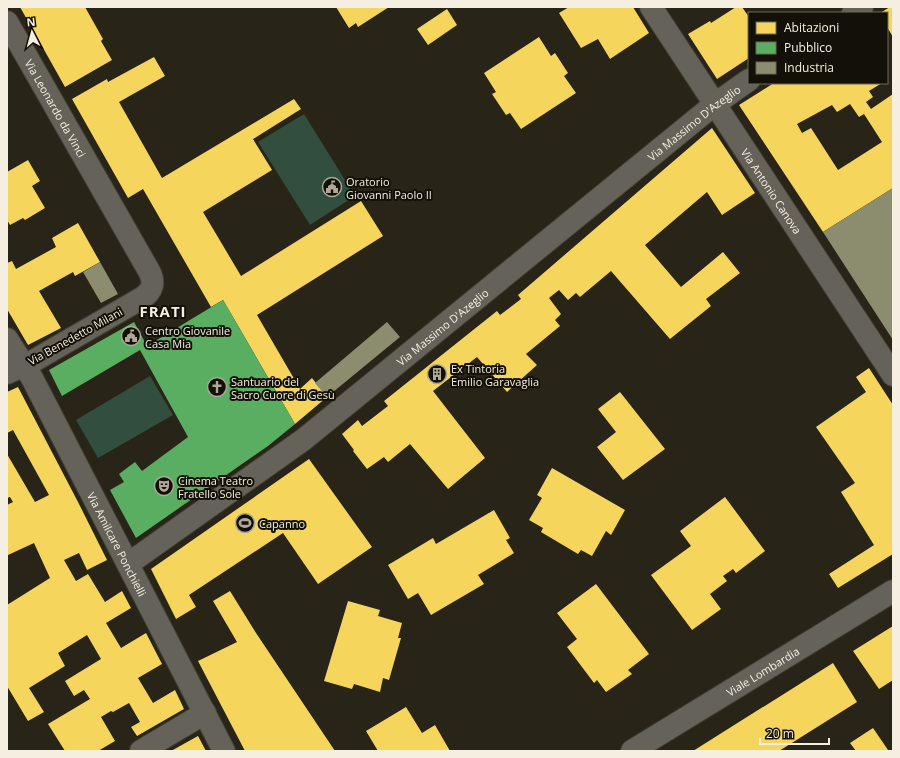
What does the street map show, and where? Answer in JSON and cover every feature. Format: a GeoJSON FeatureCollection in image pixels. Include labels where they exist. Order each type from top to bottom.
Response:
{"type":"FeatureCollection","features":[{"type":"Feature","properties":{"kind":"street","name":"Via Antonio Canova"},"geometry":{"type":"LineString","coordinates":[[651,7],[893,375]]}},
{"type":"Feature","properties":{"kind":"street","name":"Via Leonardo da Vinci"},"geometry":{"type":"LineString","coordinates":[[7,22],[152,277],[151,290],[142,298]]}},
{"type":"Feature","properties":{"kind":"street","name":"Via Massimo D'Azeglio"},"geometry":{"type":"LineString","coordinates":[[128,564],[330,419],[716,104],[748,81]]}},
{"type":"Feature","properties":{"kind":"street","name":"Via Benedetto Milani"},"geometry":{"type":"LineString","coordinates":[[15,369],[35,360],[142,298]]}},
{"type":"Feature","properties":{"kind":"street","name":"Via Amilcare Ponchielli"},"geometry":{"type":"LineString","coordinates":[[7,340],[15,369],[32,378],[224,751]]}},
{"type":"Feature","properties":{"kind":"street","name":"Viale Lombardia"},"geometry":{"type":"LineString","coordinates":[[632,751],[893,591]]}},
{"type":"Feature","properties":{"kind":"street"},"geometry":{"type":"LineString","coordinates":[[141,751],[205,713]]}},
{"type":"Feature","properties":{"kind":"green space"},"geometry":{"type":"Polygon","coordinates":[[[304,114],[355,196],[310,225],[258,142],[304,114]]]}},
{"type":"Feature","properties":{"kind":"green space"},"geometry":{"type":"Polygon","coordinates":[[[150,376],[173,415],[98,458],[76,420],[150,376]]]}},
{"type":"Feature","properties":{"kind":"building: Abitazioni"},"geometry":{"type":"Polygon","coordinates":[[[20,7],[85,7],[103,39],[101,41],[112,60],[65,87],[20,7]]]}},
{"type":"Feature","properties":{"kind":"building: Abitazioni"},"geometry":{"type":"Polygon","coordinates":[[[336,7],[389,7],[358,27],[356,23],[349,28],[336,7]]]}},
{"type":"Feature","properties":{"kind":"building: Abitazioni"},"geometry":{"type":"Polygon","coordinates":[[[569,7],[633,7],[649,33],[610,59],[598,39],[581,48],[559,13],[569,7]]]}},
{"type":"Feature","properties":{"kind":"building: Abitazioni"},"geometry":{"type":"Polygon","coordinates":[[[736,7],[742,7],[748,16],[748,59],[717,79],[688,34],[710,21],[711,23],[736,7]]]}},
{"type":"Feature","properties":{"kind":"building: Abitazioni"},"geometry":{"type":"Polygon","coordinates":[[[890,7],[893,7],[893,37],[888,29],[888,12],[882,12],[890,7]]]}},
{"type":"Feature","properties":{"kind":"building: Abitazioni"},"geometry":{"type":"Polygon","coordinates":[[[447,9],[457,25],[428,45],[417,29],[447,9]]]}},
{"type":"Feature","properties":{"kind":"building: Abitazioni"},"geometry":{"type":"Polygon","coordinates":[[[539,37],[551,56],[555,53],[568,73],[564,76],[576,93],[521,129],[510,113],[506,115],[492,94],[496,92],[484,73],[539,37]]]}},
{"type":"Feature","properties":{"kind":"building: Abitazioni"},"geometry":{"type":"Polygon","coordinates":[[[154,57],[165,76],[119,102],[162,178],[294,99],[301,109],[253,139],[272,170],[203,212],[241,276],[361,201],[383,236],[257,315],[300,389],[312,378],[327,397],[295,424],[223,300],[211,307],[143,189],[128,198],[72,99],[107,79],[108,82],[154,57]]]}},
{"type":"Feature","properties":{"kind":"building: Abitazioni"},"geometry":{"type":"Polygon","coordinates":[[[772,84],[880,84],[869,91],[873,97],[866,102],[871,109],[893,94],[893,188],[823,232],[739,105],[772,84]],[[850,104],[837,112],[832,105],[797,124],[802,133],[811,128],[838,170],[882,142],[864,114],[859,117],[850,104]]]}},
{"type":"Feature","properties":{"kind":"building: Abitazioni"},"geometry":{"type":"Polygon","coordinates":[[[712,128],[755,193],[722,215],[707,192],[645,245],[681,287],[723,252],[740,273],[706,299],[711,306],[670,339],[611,271],[580,297],[576,293],[568,300],[559,290],[549,298],[561,314],[555,320],[560,326],[526,354],[537,365],[507,392],[477,357],[433,391],[485,458],[448,489],[410,444],[388,462],[384,457],[367,469],[342,434],[358,420],[362,426],[388,406],[384,401],[497,311],[500,315],[521,299],[518,295],[712,128]]]}},
{"type":"Feature","properties":{"kind":"building: Abitazioni"},"geometry":{"type":"Polygon","coordinates":[[[28,160],[40,181],[32,186],[45,208],[25,220],[23,218],[10,225],[7,220],[7,172],[28,160]]]}},
{"type":"Feature","properties":{"kind":"building: Abitazioni"},"geometry":{"type":"Polygon","coordinates":[[[78,223],[100,262],[75,276],[73,272],[39,291],[61,328],[28,345],[7,309],[7,263],[12,261],[16,269],[56,247],[52,238],[78,223]]]}},
{"type":"Feature","properties":{"kind":"building: Abitazioni"},"geometry":{"type":"Polygon","coordinates":[[[869,368],[893,405],[893,554],[838,588],[829,574],[874,545],[841,492],[855,483],[816,427],[866,392],[856,377],[869,368]]]}},
{"type":"Feature","properties":{"kind":"building: Abitazioni"},"geometry":{"type":"Polygon","coordinates":[[[18,387],[107,560],[87,570],[79,553],[64,560],[76,581],[88,574],[105,602],[122,591],[131,608],[106,623],[121,648],[146,633],[162,664],[138,678],[153,703],[175,690],[184,709],[137,736],[131,727],[140,722],[129,703],[113,712],[111,711],[101,717],[115,741],[98,751],[65,751],[48,724],[90,699],[84,690],[74,696],[65,681],[101,659],[87,635],[58,653],[65,666],[29,688],[44,712],[28,721],[7,686],[7,605],[50,578],[34,543],[8,555],[7,554],[7,505],[13,502],[10,497],[7,498],[7,454],[35,502],[49,495],[13,430],[7,433],[7,392],[18,387]]]}},
{"type":"Feature","properties":{"kind":"building: Abitazioni"},"geometry":{"type":"Polygon","coordinates":[[[620,392],[665,449],[623,480],[597,447],[616,432],[598,409],[620,392]]]}},
{"type":"Feature","properties":{"kind":"building: Abitazioni"},"geometry":{"type":"Polygon","coordinates":[[[309,459],[372,547],[318,584],[283,533],[189,595],[196,607],[176,619],[151,569],[309,459]]]}},
{"type":"Feature","properties":{"kind":"building: Abitazioni"},"geometry":{"type":"Polygon","coordinates":[[[552,468],[625,510],[611,535],[606,531],[592,556],[581,550],[578,554],[541,532],[543,528],[529,520],[542,498],[537,495],[552,468]]]}},
{"type":"Feature","properties":{"kind":"building: Abitazioni"},"geometry":{"type":"Polygon","coordinates":[[[725,497],[765,551],[736,573],[733,569],[723,576],[727,581],[710,594],[721,609],[692,630],[651,575],[691,546],[680,531],[725,497]]]}},
{"type":"Feature","properties":{"kind":"building: Abitazioni"},"geometry":{"type":"Polygon","coordinates":[[[494,510],[510,538],[506,540],[514,553],[478,575],[484,584],[431,615],[418,593],[408,599],[388,565],[433,538],[436,544],[494,510]]]}},
{"type":"Feature","properties":{"kind":"building: Abitazioni"},"geometry":{"type":"Polygon","coordinates":[[[596,584],[649,654],[628,670],[632,674],[606,692],[597,680],[594,683],[567,647],[577,639],[557,613],[596,584]]]}},
{"type":"Feature","properties":{"kind":"building: Abitazioni"},"geometry":{"type":"Polygon","coordinates":[[[230,591],[256,633],[335,751],[245,751],[198,661],[237,642],[213,601],[230,591]]]}},
{"type":"Feature","properties":{"kind":"building: Abitazioni"},"geometry":{"type":"Polygon","coordinates":[[[348,601],[380,610],[378,616],[402,623],[398,638],[401,638],[389,680],[383,678],[380,692],[354,684],[352,689],[324,681],[348,601]]]}},
{"type":"Feature","properties":{"kind":"building: Abitazioni"},"geometry":{"type":"Polygon","coordinates":[[[893,626],[893,680],[879,689],[853,651],[893,626]]]}},
{"type":"Feature","properties":{"kind":"building: Abitazioni"},"geometry":{"type":"Polygon","coordinates":[[[833,663],[857,702],[779,751],[693,751],[833,663]]]}},
{"type":"Feature","properties":{"kind":"building: Abitazioni"},"geometry":{"type":"Polygon","coordinates":[[[406,707],[422,733],[435,725],[450,751],[378,751],[366,731],[406,707]]]}},
{"type":"Feature","properties":{"kind":"building: Abitazioni"},"geometry":{"type":"Polygon","coordinates":[[[873,728],[888,750],[856,751],[850,743],[873,728]]]}},
{"type":"Feature","properties":{"kind":"building: Abitazioni"},"geometry":{"type":"Polygon","coordinates":[[[198,736],[206,751],[171,751],[198,736]]]}},
{"type":"Feature","properties":{"kind":"building: Pubblico","name":"Santuario del Sacro Cuore di Gesù"},"geometry":{"type":"Polygon","coordinates":[[[223,300],[295,424],[268,446],[136,538],[110,490],[124,482],[119,474],[135,462],[142,471],[188,437],[140,350],[62,396],[49,370],[134,322],[147,346],[223,300]]]}},
{"type":"Feature","properties":{"kind":"building: Industria"},"geometry":{"type":"Polygon","coordinates":[[[893,188],[893,340],[823,232],[893,188]]]}},
{"type":"Feature","properties":{"kind":"building: Industria"},"geometry":{"type":"Polygon","coordinates":[[[100,262],[118,294],[101,303],[83,272],[100,262]]]}},
{"type":"Feature","properties":{"kind":"building: Industria"},"geometry":{"type":"Polygon","coordinates":[[[387,322],[400,337],[327,397],[315,383],[387,322]]]}},
{"type":"Feature","properties":{"kind":"place","name":"Oratorio Giovanni Paolo II"},"geometry":{"type":"Point","coordinates":[332,187]}},
{"type":"Feature","properties":{"kind":"place","name":"Centro Giovanile Casa Mia"},"geometry":{"type":"Point","coordinates":[131,336]}},
{"type":"Feature","properties":{"kind":"place","name":"Ex Tintoria Emilio Garavaglia"},"geometry":{"type":"Point","coordinates":[437,374]}},
{"type":"Feature","properties":{"kind":"place","name":"Santuario del Sacro Cuore di Gesù"},"geometry":{"type":"Point","coordinates":[217,387]}},
{"type":"Feature","properties":{"kind":"place","name":"Cinema Teatro Fratello Sole"},"geometry":{"type":"Point","coordinates":[164,486]}},
{"type":"Feature","properties":{"kind":"place","name":"Capanno"},"geometry":{"type":"Point","coordinates":[245,523]}},
{"type":"Feature","properties":{"kind":"district","name":"FRATI"},"geometry":{"type":"Point","coordinates":[163,311]}}]}
